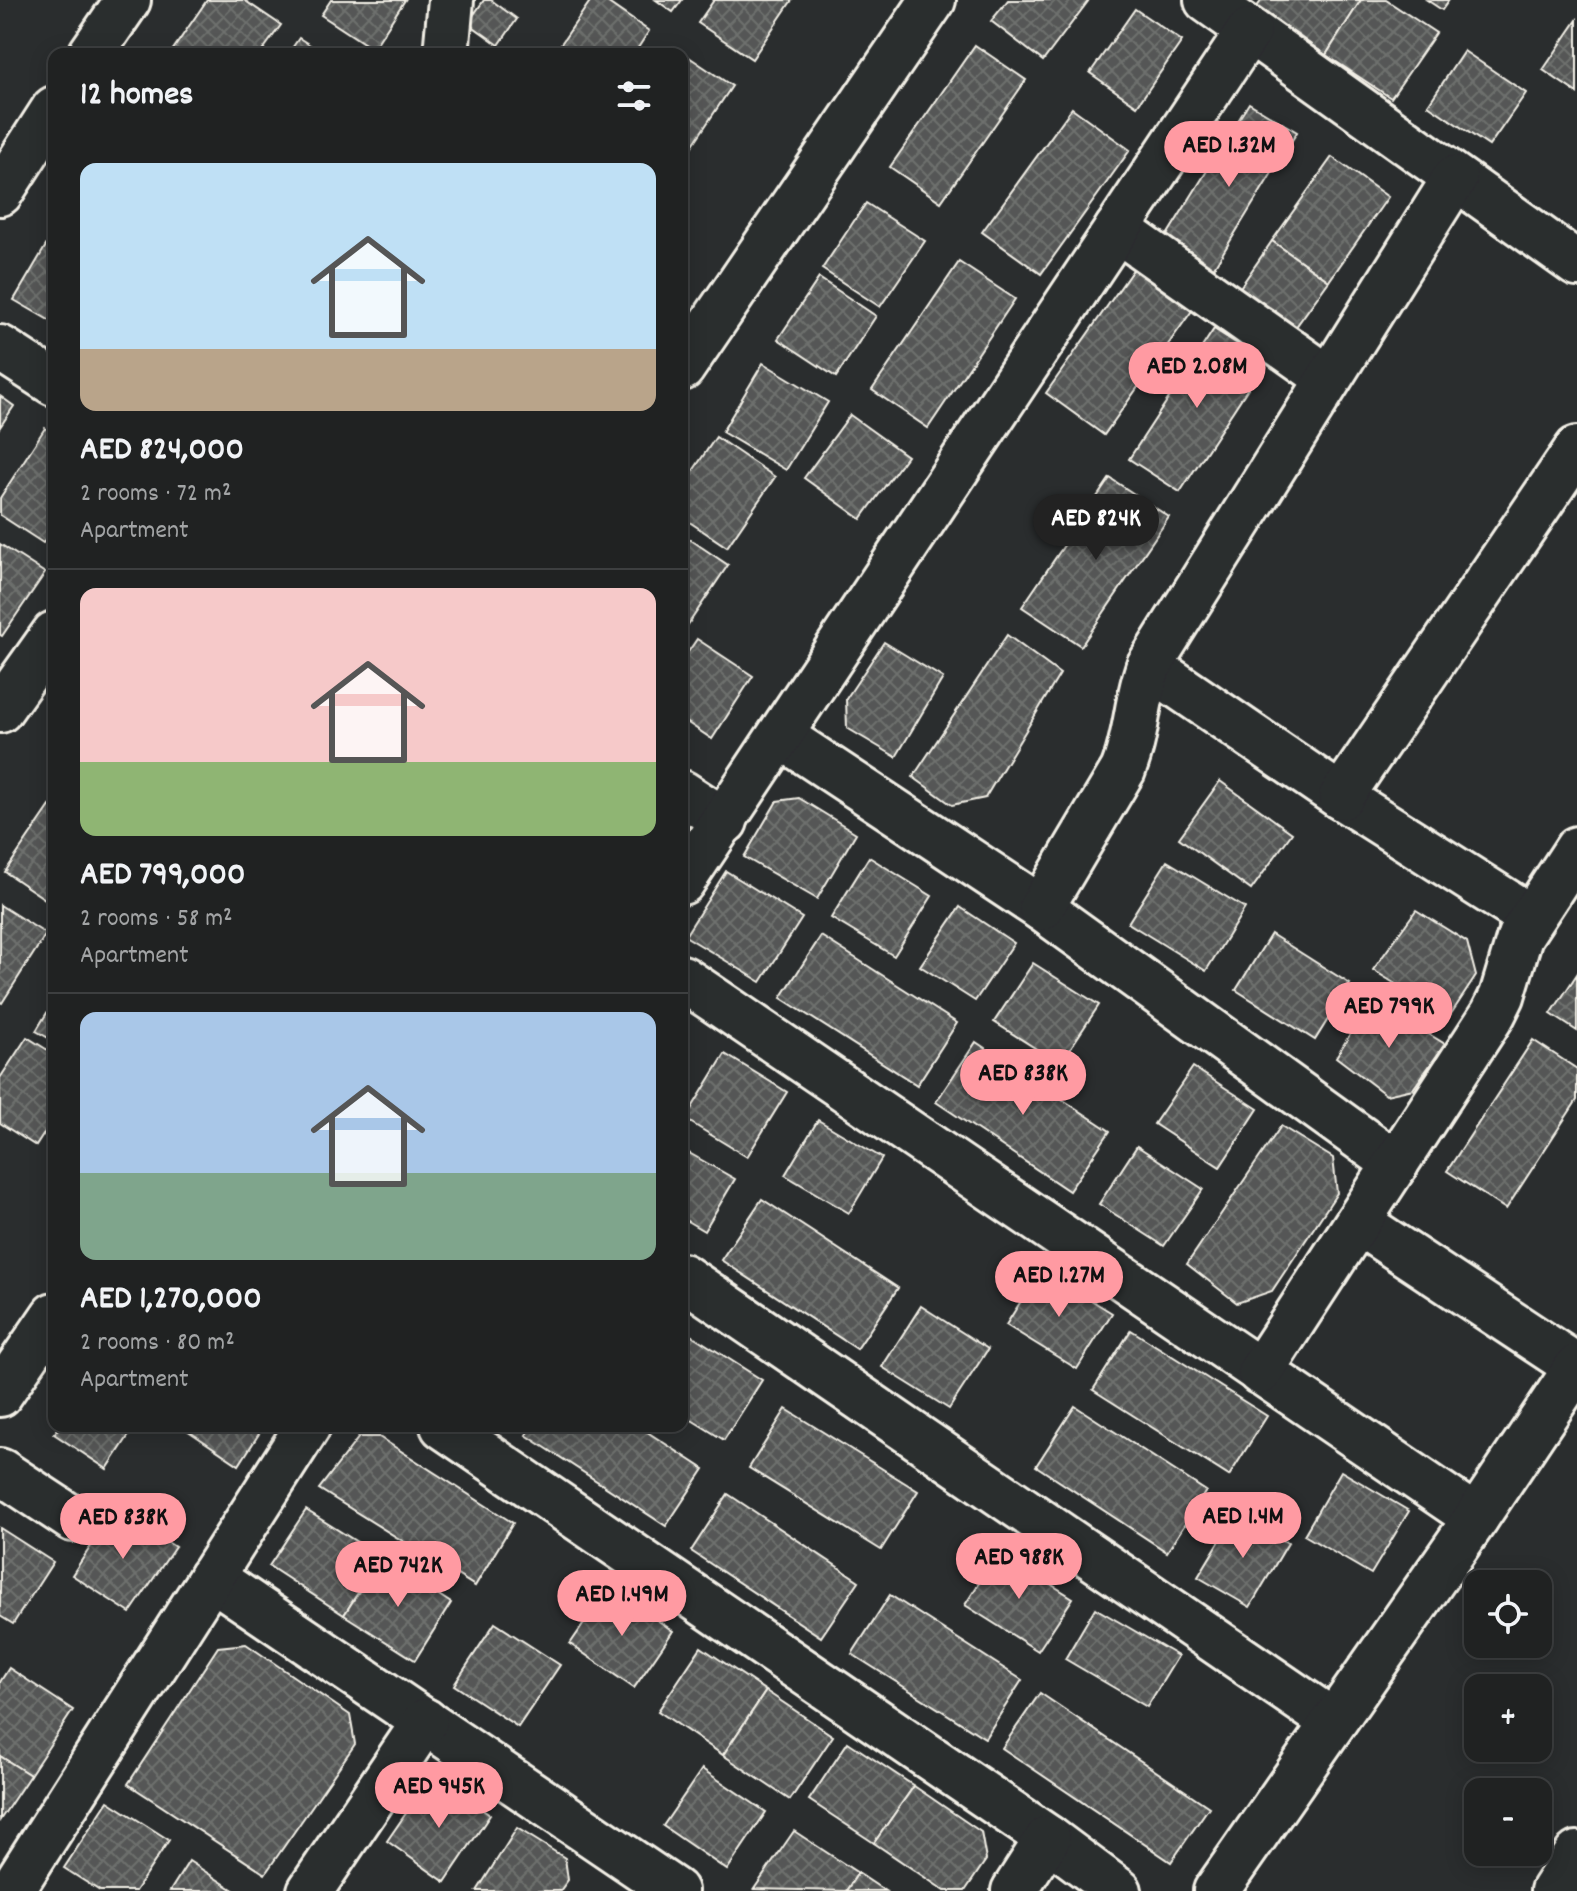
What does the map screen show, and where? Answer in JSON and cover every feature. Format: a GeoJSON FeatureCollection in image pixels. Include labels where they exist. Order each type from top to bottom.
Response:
{"type":"FeatureCollection","features":[{"type":"Feature","properties":{"kind":"street"},"geometry":{"type":"LineString","coordinates":[[95,48],[128,0]]}},
{"type":"Feature","properties":{"kind":"street"},"geometry":{"type":"LineString","coordinates":[[447,48],[451,0]]}},
{"type":"Feature","properties":{"kind":"street"},"geometry":{"type":"LineString","coordinates":[[688,359],[933,0]]}},
{"type":"Feature","properties":{"kind":"street"},"geometry":{"type":"LineString","coordinates":[[1207,0],[1577,264]]}},
{"type":"Feature","properties":{"kind":"street"},"geometry":{"type":"LineString","coordinates":[[688,873],[1249,31]]}},
{"type":"Feature","properties":{"kind":"street"},"geometry":{"type":"LineString","coordinates":[[0,193],[48,118]]}},
{"type":"Feature","properties":{"kind":"street"},"geometry":{"type":"LineString","coordinates":[[1041,908],[1132,750],[1141,686],[1149,666],[1455,178]]}},
{"type":"Feature","properties":{"kind":"street"},"geometry":{"type":"LineString","coordinates":[[1117,229],[1328,378]]}},
{"type":"Feature","properties":{"kind":"street"},"geometry":{"type":"LineString","coordinates":[[0,348],[48,379]]}},
{"type":"Feature","properties":{"kind":"street"},"geometry":{"type":"LineString","coordinates":[[1341,797],[1577,449]]}},
{"type":"Feature","properties":{"kind":"street"},"geometry":{"type":"LineString","coordinates":[[0,710],[48,642]]}},
{"type":"Feature","properties":{"kind":"street"},"geometry":{"type":"LineString","coordinates":[[1149,666],[1341,797],[1530,917]]}},
{"type":"Feature","properties":{"kind":"street"},"geometry":{"type":"LineString","coordinates":[[781,736],[1041,908],[1396,1164]]}},
{"type":"Feature","properties":{"kind":"street"},"geometry":{"type":"LineString","coordinates":[[688,797],[725,821]]}},
{"type":"Feature","properties":{"kind":"street"},"geometry":{"type":"LineString","coordinates":[[1260,1372],[1493,1014],[1502,996],[1516,946],[1530,917],[1577,849]]}},
{"type":"Feature","properties":{"kind":"street"},"geometry":{"type":"LineString","coordinates":[[688,982],[1476,1518]]}},
{"type":"Feature","properties":{"kind":"street"},"geometry":{"type":"LineString","coordinates":[[1216,1891],[1476,1518],[1577,1367],[1358,1222]]}},
{"type":"Feature","properties":{"kind":"street"},"geometry":{"type":"LineString","coordinates":[[688,1280],[1332,1721]]}},
{"type":"Feature","properties":{"kind":"street"},"geometry":{"type":"LineString","coordinates":[[0,1394],[48,1324]]}},
{"type":"Feature","properties":{"kind":"street"},"geometry":{"type":"LineString","coordinates":[[11,1891],[304,1432]]}},
{"type":"Feature","properties":{"kind":"street"},"geometry":{"type":"LineString","coordinates":[[452,1432],[1048,1838],[1119,1891]]}},
{"type":"Feature","properties":{"kind":"street"},"geometry":{"type":"LineString","coordinates":[[0,1471],[73,1519]]}},
{"type":"Feature","properties":{"kind":"street"},"geometry":{"type":"LineString","coordinates":[[211,1577],[425,1721],[625,1877],[675,1891]]}},
{"type":"Feature","properties":{"kind":"street"},"geometry":{"type":"LineString","coordinates":[[310,1891],[425,1721]]}},
{"type":"Feature","properties":{"kind":"street"},"geometry":{"type":"LineString","coordinates":[[1014,1891],[1048,1838]]}},
{"type":"Feature","properties":{"kind":"street"},"geometry":{"type":"LineString","coordinates":[[1553,1891],[1577,1854]]}},
{"type":"Feature","properties":{"kind":"building"},"geometry":{"type":"Polygon","coordinates":[[[207,0],[244,0],[281,25],[264,48],[174,48],[207,0]]]}},
{"type":"Feature","properties":{"kind":"building"},"geometry":{"type":"Polygon","coordinates":[[[331,0],[405,0],[374,48],[321,15],[331,0]]]}},
{"type":"Feature","properties":{"kind":"building"},"geometry":{"type":"Polygon","coordinates":[[[484,0],[491,0],[517,19],[499,45],[468,23],[484,0]]]}},
{"type":"Feature","properties":{"kind":"building"},"geometry":{"type":"Polygon","coordinates":[[[591,0],[604,0],[649,31],[638,48],[558,48],[591,0]]]}},
{"type":"Feature","properties":{"kind":"building"},"geometry":{"type":"Polygon","coordinates":[[[656,0],[682,0],[673,12],[656,0]]]}},
{"type":"Feature","properties":{"kind":"building"},"geometry":{"type":"Polygon","coordinates":[[[714,0],[792,0],[752,59],[698,23],[714,0]]]}},
{"type":"Feature","properties":{"kind":"building"},"geometry":{"type":"Polygon","coordinates":[[[1008,0],[1089,0],[1043,61],[991,21],[1008,0]]]}},
{"type":"Feature","properties":{"kind":"building"},"geometry":{"type":"Polygon","coordinates":[[[1262,0],[1361,0],[1326,55],[1256,8],[1262,0]]]}},
{"type":"Feature","properties":{"kind":"building"},"geometry":{"type":"Polygon","coordinates":[[[1361,0],[1386,0],[1436,33],[1391,98],[1326,55],[1361,0]]]}},
{"type":"Feature","properties":{"kind":"building"},"geometry":{"type":"Polygon","coordinates":[[[1427,0],[1449,0],[1442,10],[1427,0]]]}},
{"type":"Feature","properties":{"kind":"building"},"geometry":{"type":"Polygon","coordinates":[[[1135,9],[1182,41],[1137,106],[1090,73],[1135,9]]]}},
{"type":"Feature","properties":{"kind":"building"},"geometry":{"type":"Polygon","coordinates":[[[1577,20],[1577,93],[1543,70],[1577,20]]]}},
{"type":"Feature","properties":{"kind":"building"},"geometry":{"type":"Polygon","coordinates":[[[299,38],[315,48],[292,48],[299,38]]]}},
{"type":"Feature","properties":{"kind":"building"},"geometry":{"type":"Polygon","coordinates":[[[975,45],[1026,80],[941,202],[890,167],[975,45]]]}},
{"type":"Feature","properties":{"kind":"building"},"geometry":{"type":"Polygon","coordinates":[[[1464,51],[1526,93],[1489,146],[1428,105],[1464,51]]]}},
{"type":"Feature","properties":{"kind":"building"},"geometry":{"type":"Polygon","coordinates":[[[688,56],[732,86],[688,152],[688,56]]]}},
{"type":"Feature","properties":{"kind":"building"},"geometry":{"type":"Polygon","coordinates":[[[1249,103],[1297,132],[1210,274],[1161,245],[1249,103]]]}},
{"type":"Feature","properties":{"kind":"building"},"geometry":{"type":"Polygon","coordinates":[[[1072,108],[1130,150],[1041,274],[982,232],[1072,108]]]}},
{"type":"Feature","properties":{"kind":"building"},"geometry":{"type":"Polygon","coordinates":[[[1332,157],[1388,197],[1329,281],[1272,241],[1332,157]]]}},
{"type":"Feature","properties":{"kind":"building"},"geometry":{"type":"Polygon","coordinates":[[[866,203],[925,241],[880,307],[822,269],[866,203]]]}},
{"type":"Feature","properties":{"kind":"building"},"geometry":{"type":"Polygon","coordinates":[[[1272,241],[1329,281],[1295,328],[1239,289],[1272,241]]]}},
{"type":"Feature","properties":{"kind":"building"},"geometry":{"type":"Polygon","coordinates":[[[48,242],[48,320],[14,300],[48,242]]]}},
{"type":"Feature","properties":{"kind":"building"},"geometry":{"type":"Polygon","coordinates":[[[959,262],[1015,299],[928,428],[872,390],[959,262]]]}},
{"type":"Feature","properties":{"kind":"building"},"geometry":{"type":"Polygon","coordinates":[[[1137,264],[1196,305],[1104,435],[1046,393],[1137,264]]]}},
{"type":"Feature","properties":{"kind":"building"},"geometry":{"type":"Polygon","coordinates":[[[819,278],[876,316],[836,377],[778,339],[819,278]]]}},
{"type":"Feature","properties":{"kind":"building"},"geometry":{"type":"Polygon","coordinates":[[[1214,329],[1265,362],[1180,492],[1129,459],[1214,329]]]}},
{"type":"Feature","properties":{"kind":"building"},"geometry":{"type":"Polygon","coordinates":[[[763,363],[828,402],[786,470],[722,432],[763,363]]]}},
{"type":"Feature","properties":{"kind":"building"},"geometry":{"type":"Polygon","coordinates":[[[0,396],[14,406],[0,427],[0,396]]]}},
{"type":"Feature","properties":{"kind":"building"},"geometry":{"type":"Polygon","coordinates":[[[850,415],[907,456],[861,519],[804,478],[850,415]]]}},
{"type":"Feature","properties":{"kind":"building"},"geometry":{"type":"Polygon","coordinates":[[[45,428],[48,430],[48,537],[43,543],[0,515],[0,498],[45,428]]]}},
{"type":"Feature","properties":{"kind":"building"},"geometry":{"type":"Polygon","coordinates":[[[716,437],[775,477],[727,547],[688,521],[688,478],[716,437]]]}},
{"type":"Feature","properties":{"kind":"building"},"geometry":{"type":"Polygon","coordinates":[[[1110,478],[1169,517],[1081,646],[1022,607],[1110,478]]]}},
{"type":"Feature","properties":{"kind":"building"},"geometry":{"type":"Polygon","coordinates":[[[688,538],[728,565],[688,625],[688,538]]]}},
{"type":"Feature","properties":{"kind":"building"},"geometry":{"type":"Polygon","coordinates":[[[0,544],[45,573],[2,636],[0,635],[0,544]]]}},
{"type":"Feature","properties":{"kind":"building"},"geometry":{"type":"Polygon","coordinates":[[[1007,635],[1060,674],[985,798],[952,805],[913,777],[1007,635]]]}},
{"type":"Feature","properties":{"kind":"building"},"geometry":{"type":"Polygon","coordinates":[[[697,639],[753,676],[712,739],[688,723],[688,652],[697,639]]]}},
{"type":"Feature","properties":{"kind":"building"},"geometry":{"type":"Polygon","coordinates":[[[884,642],[943,678],[896,757],[847,728],[846,699],[884,642]]]}},
{"type":"Feature","properties":{"kind":"building"},"geometry":{"type":"Polygon","coordinates":[[[1220,781],[1292,833],[1251,890],[1179,838],[1220,781]]]}},
{"type":"Feature","properties":{"kind":"building"},"geometry":{"type":"Polygon","coordinates":[[[799,798],[856,833],[817,899],[744,857],[777,801],[799,798]]]}},
{"type":"Feature","properties":{"kind":"building"},"geometry":{"type":"Polygon","coordinates":[[[48,809],[48,901],[5,872],[48,809]]]}},
{"type":"Feature","properties":{"kind":"building"},"geometry":{"type":"Polygon","coordinates":[[[869,857],[932,896],[894,956],[831,918],[869,857]]]}},
{"type":"Feature","properties":{"kind":"building"},"geometry":{"type":"Polygon","coordinates":[[[1167,861],[1245,908],[1206,971],[1128,923],[1167,861]]]}},
{"type":"Feature","properties":{"kind":"building"},"geometry":{"type":"Polygon","coordinates":[[[726,871],[802,918],[761,982],[688,938],[688,931],[726,871]]]}},
{"type":"Feature","properties":{"kind":"building"},"geometry":{"type":"Polygon","coordinates":[[[0,905],[46,934],[2,1003],[0,1002],[0,905]]]}},
{"type":"Feature","properties":{"kind":"building"},"geometry":{"type":"Polygon","coordinates":[[[960,907],[1014,943],[975,1001],[920,966],[960,907]]]}},
{"type":"Feature","properties":{"kind":"building"},"geometry":{"type":"Polygon","coordinates":[[[1416,910],[1467,942],[1476,976],[1449,1017],[1373,970],[1416,910]]]}},
{"type":"Feature","properties":{"kind":"building"},"geometry":{"type":"Polygon","coordinates":[[[1271,934],[1350,984],[1315,1040],[1236,990],[1271,934]]]}},
{"type":"Feature","properties":{"kind":"building"},"geometry":{"type":"Polygon","coordinates":[[[821,936],[957,1023],[917,1085],[781,998],[821,936]]]}},
{"type":"Feature","properties":{"kind":"building"},"geometry":{"type":"Polygon","coordinates":[[[1033,963],[1099,1005],[1060,1064],[994,1022],[1033,963]]]}},
{"type":"Feature","properties":{"kind":"building"},"geometry":{"type":"Polygon","coordinates":[[[1577,974],[1577,1031],[1551,1014],[1577,974]]]}},
{"type":"Feature","properties":{"kind":"building"},"geometry":{"type":"Polygon","coordinates":[[[1372,999],[1445,1044],[1413,1089],[1386,1095],[1336,1057],[1372,999]]]}},
{"type":"Feature","properties":{"kind":"building"},"geometry":{"type":"Polygon","coordinates":[[[48,1011],[48,1038],[36,1031],[48,1011]]]}},
{"type":"Feature","properties":{"kind":"building"},"geometry":{"type":"Polygon","coordinates":[[[27,1037],[48,1050],[48,1127],[36,1146],[0,1123],[0,1078],[27,1037]]]}},
{"type":"Feature","properties":{"kind":"building"},"geometry":{"type":"Polygon","coordinates":[[[1533,1040],[1577,1069],[1577,1100],[1506,1209],[1447,1171],[1533,1040]]]}},
{"type":"Feature","properties":{"kind":"building"},"geometry":{"type":"Polygon","coordinates":[[[976,1042],[1110,1131],[1069,1191],[936,1102],[976,1042]]]}},
{"type":"Feature","properties":{"kind":"building"},"geometry":{"type":"Polygon","coordinates":[[[725,1054],[787,1092],[747,1157],[688,1121],[688,1114],[725,1054]]]}},
{"type":"Feature","properties":{"kind":"building"},"geometry":{"type":"Polygon","coordinates":[[[1193,1067],[1258,1109],[1220,1167],[1154,1124],[1193,1067]]]}},
{"type":"Feature","properties":{"kind":"building"},"geometry":{"type":"Polygon","coordinates":[[[818,1120],[882,1158],[849,1213],[785,1175],[818,1120]]]}},
{"type":"Feature","properties":{"kind":"building"},"geometry":{"type":"Polygon","coordinates":[[[1281,1126],[1333,1158],[1337,1193],[1272,1291],[1237,1303],[1187,1264],[1281,1126]]]}},
{"type":"Feature","properties":{"kind":"building"},"geometry":{"type":"Polygon","coordinates":[[[1137,1146],[1203,1189],[1164,1246],[1099,1204],[1137,1146]]]}},
{"type":"Feature","properties":{"kind":"building"},"geometry":{"type":"Polygon","coordinates":[[[688,1152],[735,1179],[704,1231],[688,1222],[688,1152]]]}},
{"type":"Feature","properties":{"kind":"building"},"geometry":{"type":"Polygon","coordinates":[[[762,1199],[898,1288],[857,1349],[721,1260],[762,1199]]]}},
{"type":"Feature","properties":{"kind":"building"},"geometry":{"type":"Polygon","coordinates":[[[1041,1269],[1112,1313],[1077,1369],[1006,1325],[1041,1269]]]}},
{"type":"Feature","properties":{"kind":"building"},"geometry":{"type":"Polygon","coordinates":[[[921,1306],[988,1349],[949,1409],[882,1367],[921,1306]]]}},
{"type":"Feature","properties":{"kind":"building"},"geometry":{"type":"Polygon","coordinates":[[[1131,1330],[1267,1416],[1229,1476],[1093,1390],[1131,1330]]]}},
{"type":"Feature","properties":{"kind":"building"},"geometry":{"type":"Polygon","coordinates":[[[688,1333],[762,1380],[724,1440],[688,1418],[688,1333]]]}},
{"type":"Feature","properties":{"kind":"building"},"geometry":{"type":"Polygon","coordinates":[[[1075,1406],[1206,1491],[1167,1552],[1036,1466],[1075,1406]]]}},
{"type":"Feature","properties":{"kind":"building"},"geometry":{"type":"Polygon","coordinates":[[[786,1409],[918,1491],[881,1550],[749,1468],[786,1409]]]}},
{"type":"Feature","properties":{"kind":"building"},"geometry":{"type":"Polygon","coordinates":[[[56,1432],[131,1432],[107,1469],[54,1434],[56,1432]]]}},
{"type":"Feature","properties":{"kind":"building"},"geometry":{"type":"Polygon","coordinates":[[[190,1432],[260,1432],[239,1465],[190,1432]]]}},
{"type":"Feature","properties":{"kind":"building"},"geometry":{"type":"Polygon","coordinates":[[[528,1432],[647,1432],[704,1469],[666,1526],[526,1435],[528,1432]]]}},
{"type":"Feature","properties":{"kind":"building"},"geometry":{"type":"Polygon","coordinates":[[[359,1437],[379,1437],[513,1523],[475,1586],[319,1489],[359,1437]]]}},
{"type":"Feature","properties":{"kind":"building"},"geometry":{"type":"Polygon","coordinates":[[[1341,1471],[1409,1511],[1371,1574],[1304,1535],[1341,1471]]]}},
{"type":"Feature","properties":{"kind":"building"},"geometry":{"type":"Polygon","coordinates":[[[728,1494],[859,1581],[821,1637],[691,1551],[728,1494]]]}},
{"type":"Feature","properties":{"kind":"building"},"geometry":{"type":"Polygon","coordinates":[[[116,1508],[175,1547],[130,1613],[72,1575],[116,1508]]]}},
{"type":"Feature","properties":{"kind":"building"},"geometry":{"type":"Polygon","coordinates":[[[306,1510],[381,1557],[344,1615],[269,1566],[306,1510]]]}},
{"type":"Feature","properties":{"kind":"building"},"geometry":{"type":"Polygon","coordinates":[[[1236,1514],[1288,1543],[1250,1607],[1198,1577],[1236,1514]]]}},
{"type":"Feature","properties":{"kind":"building"},"geometry":{"type":"Polygon","coordinates":[[[0,1528],[53,1562],[13,1624],[0,1616],[0,1528]]]}},
{"type":"Feature","properties":{"kind":"building"},"geometry":{"type":"Polygon","coordinates":[[[999,1552],[1073,1598],[1038,1651],[965,1605],[999,1552]]]}},
{"type":"Feature","properties":{"kind":"building"},"geometry":{"type":"Polygon","coordinates":[[[381,1557],[451,1603],[415,1660],[344,1615],[381,1557]]]}},
{"type":"Feature","properties":{"kind":"building"},"geometry":{"type":"Polygon","coordinates":[[[609,1587],[673,1631],[634,1688],[570,1644],[609,1587]]]}},
{"type":"Feature","properties":{"kind":"building"},"geometry":{"type":"Polygon","coordinates":[[[890,1595],[1022,1680],[985,1738],[852,1654],[890,1595]]]}},
{"type":"Feature","properties":{"kind":"building"},"geometry":{"type":"Polygon","coordinates":[[[1095,1608],[1178,1656],[1147,1707],[1065,1659],[1095,1608]]]}},
{"type":"Feature","properties":{"kind":"building"},"geometry":{"type":"Polygon","coordinates":[[[495,1623],[560,1665],[518,1727],[454,1685],[495,1623]]]}},
{"type":"Feature","properties":{"kind":"building"},"geometry":{"type":"Polygon","coordinates":[[[246,1644],[350,1715],[355,1744],[265,1874],[128,1784],[218,1647],[246,1644]]]}},
{"type":"Feature","properties":{"kind":"building"},"geometry":{"type":"Polygon","coordinates":[[[701,1647],[766,1691],[723,1755],[658,1711],[701,1647]]]}},
{"type":"Feature","properties":{"kind":"building"},"geometry":{"type":"Polygon","coordinates":[[[9,1668],[73,1710],[30,1775],[0,1756],[0,1682],[9,1668]]]}},
{"type":"Feature","properties":{"kind":"building"},"geometry":{"type":"Polygon","coordinates":[[[766,1691],[833,1736],[790,1800],[723,1755],[766,1691]]]}},
{"type":"Feature","properties":{"kind":"building"},"geometry":{"type":"Polygon","coordinates":[[[1040,1693],[1209,1807],[1171,1862],[1002,1748],[1040,1693]]]}},
{"type":"Feature","properties":{"kind":"building"},"geometry":{"type":"Polygon","coordinates":[[[848,1742],[914,1786],[874,1843],[809,1800],[848,1742]]]}},
{"type":"Feature","properties":{"kind":"building"},"geometry":{"type":"Polygon","coordinates":[[[0,1756],[30,1775],[0,1820],[0,1756]]]}},
{"type":"Feature","properties":{"kind":"building"},"geometry":{"type":"Polygon","coordinates":[[[702,1769],[766,1812],[727,1870],[663,1826],[702,1769]]]}},
{"type":"Feature","properties":{"kind":"building"},"geometry":{"type":"Polygon","coordinates":[[[914,1786],[981,1832],[986,1860],[965,1891],[945,1891],[874,1843],[914,1786]]]}},
{"type":"Feature","properties":{"kind":"building"},"geometry":{"type":"Polygon","coordinates":[[[424,1787],[452,1789],[490,1815],[445,1882],[387,1841],[424,1787]]]}},
{"type":"Feature","properties":{"kind":"building"},"geometry":{"type":"Polygon","coordinates":[[[108,1801],[169,1840],[135,1891],[100,1891],[64,1868],[108,1801]]]}},
{"type":"Feature","properties":{"kind":"building"},"geometry":{"type":"Polygon","coordinates":[[[517,1828],[565,1858],[568,1880],[560,1891],[477,1891],[517,1828]]]}},
{"type":"Feature","properties":{"kind":"building"},"geometry":{"type":"Polygon","coordinates":[[[794,1831],[858,1873],[846,1891],[754,1889],[794,1831]]]}},
{"type":"Feature","properties":{"kind":"building"},"geometry":{"type":"Polygon","coordinates":[[[189,1861],[235,1891],[170,1891],[189,1861]]]}},
{"type":"Feature","properties":{"kind":"building"},"geometry":{"type":"Polygon","coordinates":[[[858,1873],[885,1891],[846,1891],[858,1873]]]}}]}
